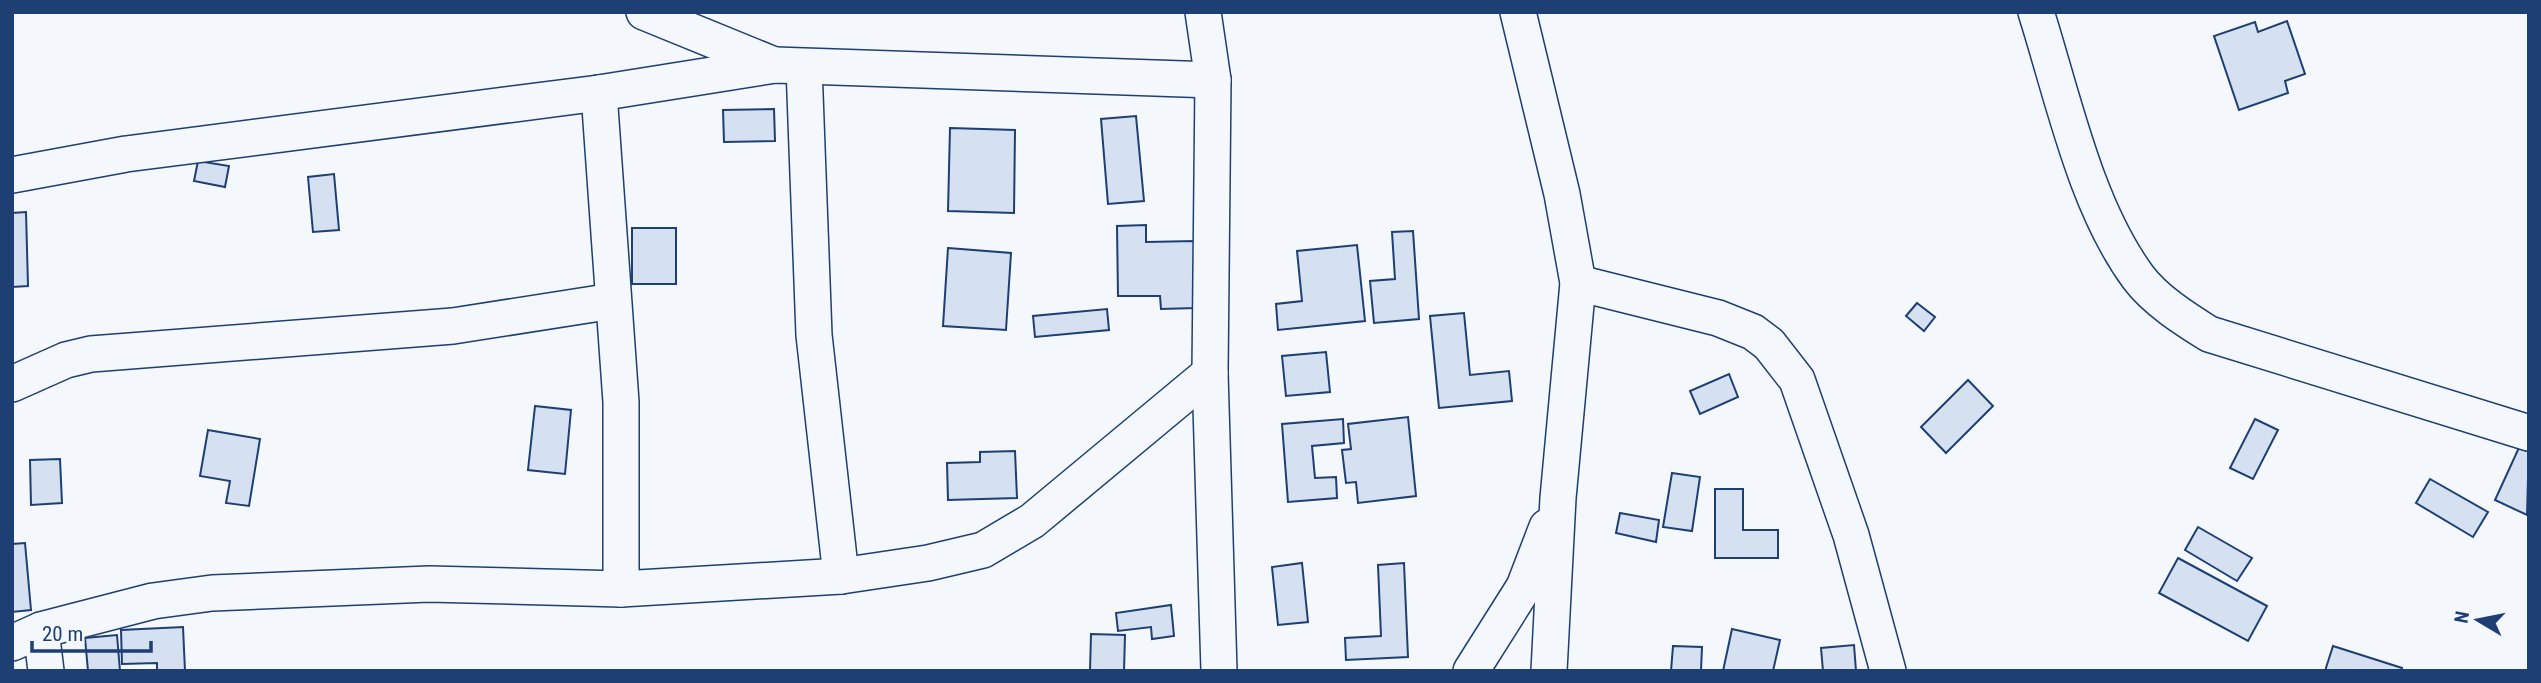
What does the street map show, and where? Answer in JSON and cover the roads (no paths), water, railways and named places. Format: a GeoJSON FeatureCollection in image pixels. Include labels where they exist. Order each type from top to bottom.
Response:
{"type":"FeatureCollection","features":[{"type":"Feature","properties":{"kind":"street"},"geometry":{"type":"LineString","coordinates":[[644,12],[789,66]]}},
{"type":"Feature","properties":{"kind":"street"},"geometry":{"type":"LineString","coordinates":[[1203,12],[1213,80],[1210,373],[1219,671]]}},
{"type":"Feature","properties":{"kind":"street"},"geometry":{"type":"LineString","coordinates":[[1518,12],[1562,194],[1578,283],[1558,498],[1549,671]]}},
{"type":"Feature","properties":{"kind":"street"},"geometry":{"type":"LineString","coordinates":[[2036,12],[2087,173],[2113,234],[2139,279],[2185,319],[2209,334],[2529,433]]}},
{"type":"Feature","properties":{"kind":"street"},"geometry":{"type":"LineString","coordinates":[[12,175],[126,154],[789,66],[826,65],[1213,80]]}},
{"type":"Feature","properties":{"kind":"street"},"geometry":{"type":"LineString","coordinates":[[789,66],[814,335],[841,576]]}},
{"type":"Feature","properties":{"kind":"street"},"geometry":{"type":"LineString","coordinates":[[599,93],[621,402],[621,589]]}},
{"type":"Feature","properties":{"kind":"street"},"geometry":{"type":"LineString","coordinates":[[1578,283],[1718,318],[1753,332],[1769,344],[1797,380],[1851,535],[1888,671]]}},
{"type":"Feature","properties":{"kind":"street"},"geometry":{"type":"LineString","coordinates":[[12,384],[66,360],[91,354],[453,326],[613,301]]}},
{"type":"Feature","properties":{"kind":"street"},"geometry":{"type":"LineString","coordinates":[[46,671],[27,636],[153,601],[212,593],[429,584],[621,589],[841,576],[983,550],[1032,521],[1210,373]]}},
{"type":"Feature","properties":{"kind":"street"},"geometry":{"type":"LineString","coordinates":[[1471,671],[1524,587],[1558,498]]}}]}
